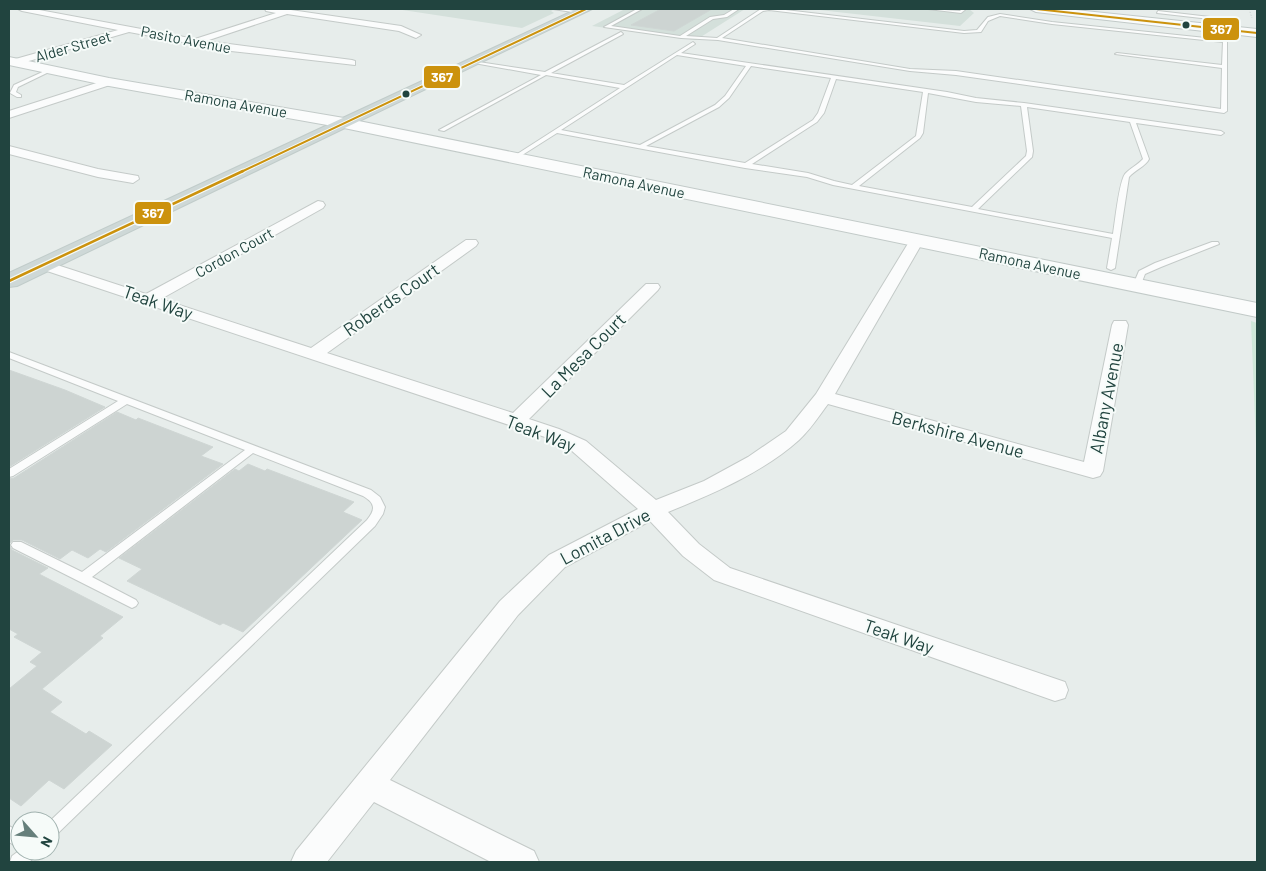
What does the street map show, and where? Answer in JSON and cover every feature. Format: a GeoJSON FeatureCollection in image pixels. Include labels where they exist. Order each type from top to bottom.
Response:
{"type":"FeatureCollection","features":[{"type":"Feature","properties":{"kind":"main road"},"geometry":{"type":"LineString","coordinates":[[9,281],[583,10]]}},
{"type":"Feature","properties":{"kind":"street","name":"Pasito Avenue"},"geometry":{"type":"LineString","coordinates":[[22,9],[195,41],[314,60],[352,63]]}},
{"type":"Feature","properties":{"kind":"street"},"geometry":{"type":"LineString","coordinates":[[269,9],[401,29],[416,35]]}},
{"type":"Feature","properties":{"kind":"street"},"geometry":{"type":"LineString","coordinates":[[1036,9],[1157,14],[1257,33]]}},
{"type":"Feature","properties":{"kind":"street"},"geometry":{"type":"LineString","coordinates":[[195,41],[288,12]]}},
{"type":"Feature","properties":{"kind":"street","name":"Alder Street"},"geometry":{"type":"LineString","coordinates":[[12,62],[130,29]]}},
{"type":"Feature","properties":{"kind":"street","name":"Ramona Avenue"},"geometry":{"type":"LineString","coordinates":[[12,62],[109,82],[344,122],[1257,310]]}},
{"type":"Feature","properties":{"kind":"street"},"geometry":{"type":"LineString","coordinates":[[9,115],[109,82]]}},
{"type":"Feature","properties":{"kind":"street"},"geometry":{"type":"LineString","coordinates":[[9,150],[98,173],[133,179]]}},
{"type":"Feature","properties":{"kind":"street","name":"Cordon Court"},"geometry":{"type":"LineString","coordinates":[[149,299],[318,204]]}},
{"type":"Feature","properties":{"kind":"street","name":"Lomita Drive"},"geometry":{"type":"LineString","coordinates":[[307,862],[509,608],[557,562],[653,510],[712,486],[756,462],[794,435],[824,397],[917,240]]}},
{"type":"Feature","properties":{"kind":"street","name":"Roberds Court"},"geometry":{"type":"LineString","coordinates":[[312,355],[471,243]]}},
{"type":"Feature","properties":{"kind":"street","name":"Teak Way"},"geometry":{"type":"LineString","coordinates":[[43,265],[552,433],[579,446],[653,510],[691,550],[722,574],[1055,690]]}},
{"type":"Feature","properties":{"kind":"street","name":"La Mesa Court"},"geometry":{"type":"LineString","coordinates":[[515,422],[652,287]]}},
{"type":"Feature","properties":{"kind":"street","name":"Albany Avenue"},"geometry":{"type":"LineString","coordinates":[[1093,471],[1120,325]]}},
{"type":"Feature","properties":{"kind":"street","name":"Berkshire Avenue"},"geometry":{"type":"LineString","coordinates":[[824,397],[1093,471]]}},
{"type":"Feature","properties":{"kind":"street"},"geometry":{"type":"LineString","coordinates":[[369,784],[523,862]]}},
{"type":"Feature","properties":{"kind":"lane"},"geometry":{"type":"LineString","coordinates":[[555,9],[583,10]]}},
{"type":"Feature","properties":{"kind":"lane"},"geometry":{"type":"LineString","coordinates":[[640,9],[606,27],[681,37],[718,39],[878,65],[965,74],[1224,111],[1225,41],[994,16],[985,21],[979,31],[964,32],[769,9],[762,10],[718,39]]}},
{"type":"Feature","properties":{"kind":"lane"},"geometry":{"type":"LineString","coordinates":[[681,37],[712,18],[726,16],[737,9]]}},
{"type":"Feature","properties":{"kind":"lane"},"geometry":{"type":"LineString","coordinates":[[930,9],[961,12],[964,9]]}},
{"type":"Feature","properties":{"kind":"lane"},"geometry":{"type":"LineString","coordinates":[[1067,25],[1079,12],[1084,27]]}},
{"type":"Feature","properties":{"kind":"lane"},"geometry":{"type":"LineString","coordinates":[[1157,14],[1210,18]]}},
{"type":"Feature","properties":{"kind":"lane"},"geometry":{"type":"LineString","coordinates":[[442,130],[620,33]]}},
{"type":"Feature","properties":{"kind":"lane"},"geometry":{"type":"LineString","coordinates":[[514,158],[694,43]]}},
{"type":"Feature","properties":{"kind":"lane"},"geometry":{"type":"LineString","coordinates":[[677,54],[976,100],[1221,133]]}},
{"type":"Feature","properties":{"kind":"lane"},"geometry":{"type":"LineString","coordinates":[[1117,54],[1225,67]]}},
{"type":"Feature","properties":{"kind":"lane"},"geometry":{"type":"LineString","coordinates":[[478,60],[631,83]]}},
{"type":"Feature","properties":{"kind":"lane"},"geometry":{"type":"LineString","coordinates":[[478,60],[545,74],[625,87]]}},
{"type":"Feature","properties":{"kind":"lane"},"geometry":{"type":"LineString","coordinates":[[640,147],[724,101],[749,65]]}},
{"type":"Feature","properties":{"kind":"lane"},"geometry":{"type":"LineString","coordinates":[[19,96],[13,93],[16,86],[51,70]]}},
{"type":"Feature","properties":{"kind":"lane"},"geometry":{"type":"LineString","coordinates":[[745,166],[815,121],[821,113],[834,77]]}},
{"type":"Feature","properties":{"kind":"lane"},"geometry":{"type":"LineString","coordinates":[[853,187],[918,137],[926,91]]}},
{"type":"Feature","properties":{"kind":"lane"},"geometry":{"type":"LineString","coordinates":[[973,210],[1030,157],[1024,105]]}},
{"type":"Feature","properties":{"kind":"lane"},"geometry":{"type":"LineString","coordinates":[[1111,268],[1126,177],[1134,168],[1144,163],[1146,159],[1132,120]]}},
{"type":"Feature","properties":{"kind":"lane"},"geometry":{"type":"LineString","coordinates":[[556,131],[745,166],[808,175],[853,187],[1116,237]]}},
{"type":"Feature","properties":{"kind":"lane"},"geometry":{"type":"LineString","coordinates":[[1137,285],[1142,273],[1158,265],[1215,244]]}},
{"type":"Feature","properties":{"kind":"lane"},"geometry":{"type":"LineString","coordinates":[[11,358],[126,400],[374,497],[379,502],[380,508],[377,516],[60,822]]}},
{"type":"Feature","properties":{"kind":"lane"},"geometry":{"type":"LineString","coordinates":[[9,474],[126,400]]}},
{"type":"Feature","properties":{"kind":"lane"},"geometry":{"type":"LineString","coordinates":[[83,578],[252,449]]}},
{"type":"Feature","properties":{"kind":"lane"},"geometry":{"type":"LineString","coordinates":[[17,545],[132,603]]}},
{"type":"Feature","properties":{"kind":"shaded area"},"geometry":{"type":"Polygon","coordinates":[[[396,9],[555,9],[551,11],[554,13],[522,28],[396,9]]]}},
{"type":"Feature","properties":{"kind":"shaded area"},"geometry":{"type":"Polygon","coordinates":[[[625,9],[745,9],[696,40],[592,26],[625,9]]]}},
{"type":"Feature","properties":{"kind":"shaded area"},"geometry":{"type":"Polygon","coordinates":[[[811,9],[969,9],[974,13],[960,26],[811,9]]]}},
{"type":"Feature","properties":{"kind":"green space"},"geometry":{"type":"Polygon","coordinates":[[[1251,321],[1257,323],[1257,469],[1251,321]]]}},
{"type":"Feature","properties":{"kind":"building"},"geometry":{"type":"Polygon","coordinates":[[[661,9],[712,9],[674,31],[631,25],[661,9]]]}},
{"type":"Feature","properties":{"kind":"building"},"geometry":{"type":"Polygon","coordinates":[[[9,370],[65,390],[105,407],[9,467],[9,370]]]}},
{"type":"Feature","properties":{"kind":"building"},"geometry":{"type":"Polygon","coordinates":[[[117,412],[136,420],[138,418],[213,447],[201,456],[223,464],[106,552],[100,549],[88,558],[72,550],[60,559],[22,540],[13,540],[9,544],[9,479],[14,478],[117,412]]]}},
{"type":"Feature","properties":{"kind":"building"},"geometry":{"type":"Polygon","coordinates":[[[248,464],[265,471],[267,469],[354,502],[343,512],[362,520],[243,632],[223,623],[220,625],[127,581],[142,569],[119,558],[235,469],[239,471],[248,464]]]}},
{"type":"Feature","properties":{"kind":"building"},"geometry":{"type":"Polygon","coordinates":[[[9,544],[12,550],[48,568],[39,574],[123,617],[100,636],[103,638],[42,689],[62,702],[50,712],[86,734],[89,731],[112,745],[64,789],[49,780],[21,806],[9,798],[9,689],[37,666],[30,662],[42,652],[14,637],[18,634],[9,629],[9,544]]]}},
{"type":"Feature","properties":{"kind":"transit line","name":"367"},"geometry":{"type":"LineString","coordinates":[[9,281],[586,9]]}},
{"type":"Feature","properties":{"kind":"transit line","name":"367"},"geometry":{"type":"LineString","coordinates":[[1036,9],[1257,33]]}}]}
